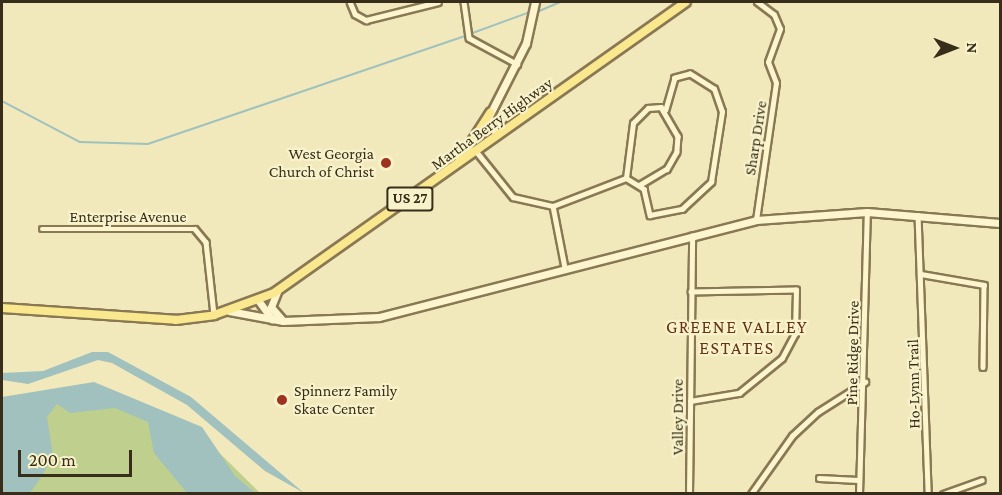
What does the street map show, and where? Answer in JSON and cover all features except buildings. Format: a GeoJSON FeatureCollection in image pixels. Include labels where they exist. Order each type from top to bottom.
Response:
{"type":"FeatureCollection","features":[{"type":"Feature","properties":{"kind":"main road"},"geometry":{"type":"LineString","coordinates":[[458,164],[517,64],[535,2]]}},
{"type":"Feature","properties":{"kind":"main road","name":"Martha Berry Highway"},"geometry":{"type":"LineString","coordinates":[[2,308],[164,320],[214,315],[277,292],[686,2]]}},
{"type":"Feature","properties":{"kind":"main road"},"geometry":{"type":"LineString","coordinates":[[490,113],[488,124],[497,135]]}},
{"type":"Feature","properties":{"kind":"main road"},"geometry":{"type":"LineString","coordinates":[[229,310],[283,321],[399,313],[692,233],[756,220],[867,212],[918,213],[1000,223]]}},
{"type":"Feature","properties":{"kind":"main road"},"geometry":{"type":"LineString","coordinates":[[277,292],[271,308],[283,321]]}},
{"type":"Feature","properties":{"kind":"main road"},"geometry":{"type":"LineString","coordinates":[[258,300],[268,318]]}},
{"type":"Feature","properties":{"kind":"street"},"geometry":{"type":"LineString","coordinates":[[350,2],[355,14],[366,20],[438,2]]}},
{"type":"Feature","properties":{"kind":"street"},"geometry":{"type":"LineString","coordinates":[[464,2],[469,38],[517,64]]}},
{"type":"Feature","properties":{"kind":"street","name":"Sharp Drive"},"geometry":{"type":"LineString","coordinates":[[756,220],[776,83],[768,62],[780,29],[774,15],[757,2]]}},
{"type":"Feature","properties":{"kind":"street"},"geometry":{"type":"LineString","coordinates":[[476,151],[506,193],[553,206],[626,178],[640,185],[650,214],[692,205],[715,170],[722,119],[714,88],[700,77],[682,74],[671,86],[666,110],[678,136],[677,152],[667,169],[640,185]]}},
{"type":"Feature","properties":{"kind":"street"},"geometry":{"type":"LineString","coordinates":[[626,178],[637,117],[648,108],[666,110]]}},
{"type":"Feature","properties":{"kind":"street"},"geometry":{"type":"LineString","coordinates":[[553,206],[566,268]]}},
{"type":"Feature","properties":{"kind":"street","name":"Pine Ridge Drive"},"geometry":{"type":"LineString","coordinates":[[859,494],[865,382],[867,212]]}},
{"type":"Feature","properties":{"kind":"street","name":"Ho-Lynn Trail"},"geometry":{"type":"LineString","coordinates":[[918,213],[928,494]]}},
{"type":"Feature","properties":{"kind":"street","name":"Enterprise Avenue"},"geometry":{"type":"LineString","coordinates":[[42,229],[195,229],[206,242],[214,315]]}},
{"type":"Feature","properties":{"kind":"street","name":"Valley Drive"},"geometry":{"type":"LineString","coordinates":[[689,494],[692,233]]}},
{"type":"Feature","properties":{"kind":"street"},"geometry":{"type":"LineString","coordinates":[[921,274],[984,285],[983,367]]}},
{"type":"Feature","properties":{"kind":"street"},"geometry":{"type":"LineString","coordinates":[[690,401],[729,398],[782,358],[795,334],[796,290],[691,291]]}},
{"type":"Feature","properties":{"kind":"street"},"geometry":{"type":"LineString","coordinates":[[751,494],[792,436],[818,412],[865,382]]}},
{"type":"Feature","properties":{"kind":"street"},"geometry":{"type":"LineString","coordinates":[[819,478],[858,480]]}},
{"type":"Feature","properties":{"kind":"street"},"geometry":{"type":"LineString","coordinates":[[943,494],[982,480]]}},
{"type":"Feature","properties":{"kind":"green space"},"geometry":{"type":"Polygon","coordinates":[[[90,383],[189,423],[260,493],[2,493],[2,403],[90,383]]]}},
{"type":"Feature","properties":{"kind":"water"},"geometry":{"type":"Polygon","coordinates":[[[92,352],[108,352],[191,397],[304,493],[265,471],[187,405],[112,363],[98,360],[28,384],[2,380],[2,373],[43,371],[92,352]]]}},
{"type":"Feature","properties":{"kind":"water"},"geometry":{"type":"Polygon","coordinates":[[[94,382],[202,427],[235,476],[255,493],[187,493],[154,453],[148,422],[115,408],[70,413],[57,404],[47,417],[53,457],[36,485],[29,493],[2,493],[2,397],[94,382]]]}},
{"type":"Feature","properties":{"kind":"waterway"},"geometry":{"type":"LineString","coordinates":[[537,12],[560,2]]}},
{"type":"Feature","properties":{"kind":"waterway"},"geometry":{"type":"LineString","coordinates":[[470,34],[530,12]]}},
{"type":"Feature","properties":{"kind":"waterway"},"geometry":{"type":"LineString","coordinates":[[2,101],[80,142],[148,144],[466,36]]}},
{"type":"Feature","properties":{"kind":"place","name":"West Georgia Church of Christ"},"geometry":{"type":"Point","coordinates":[386,163]}},
{"type":"Feature","properties":{"kind":"place","name":"Spinnerz Family Skate Center"},"geometry":{"type":"Point","coordinates":[282,400]}},
{"type":"Feature","properties":{"kind":"district","name":"GREENE VALLEY ESTATES"},"geometry":{"type":"Point","coordinates":[737,338]}}]}
